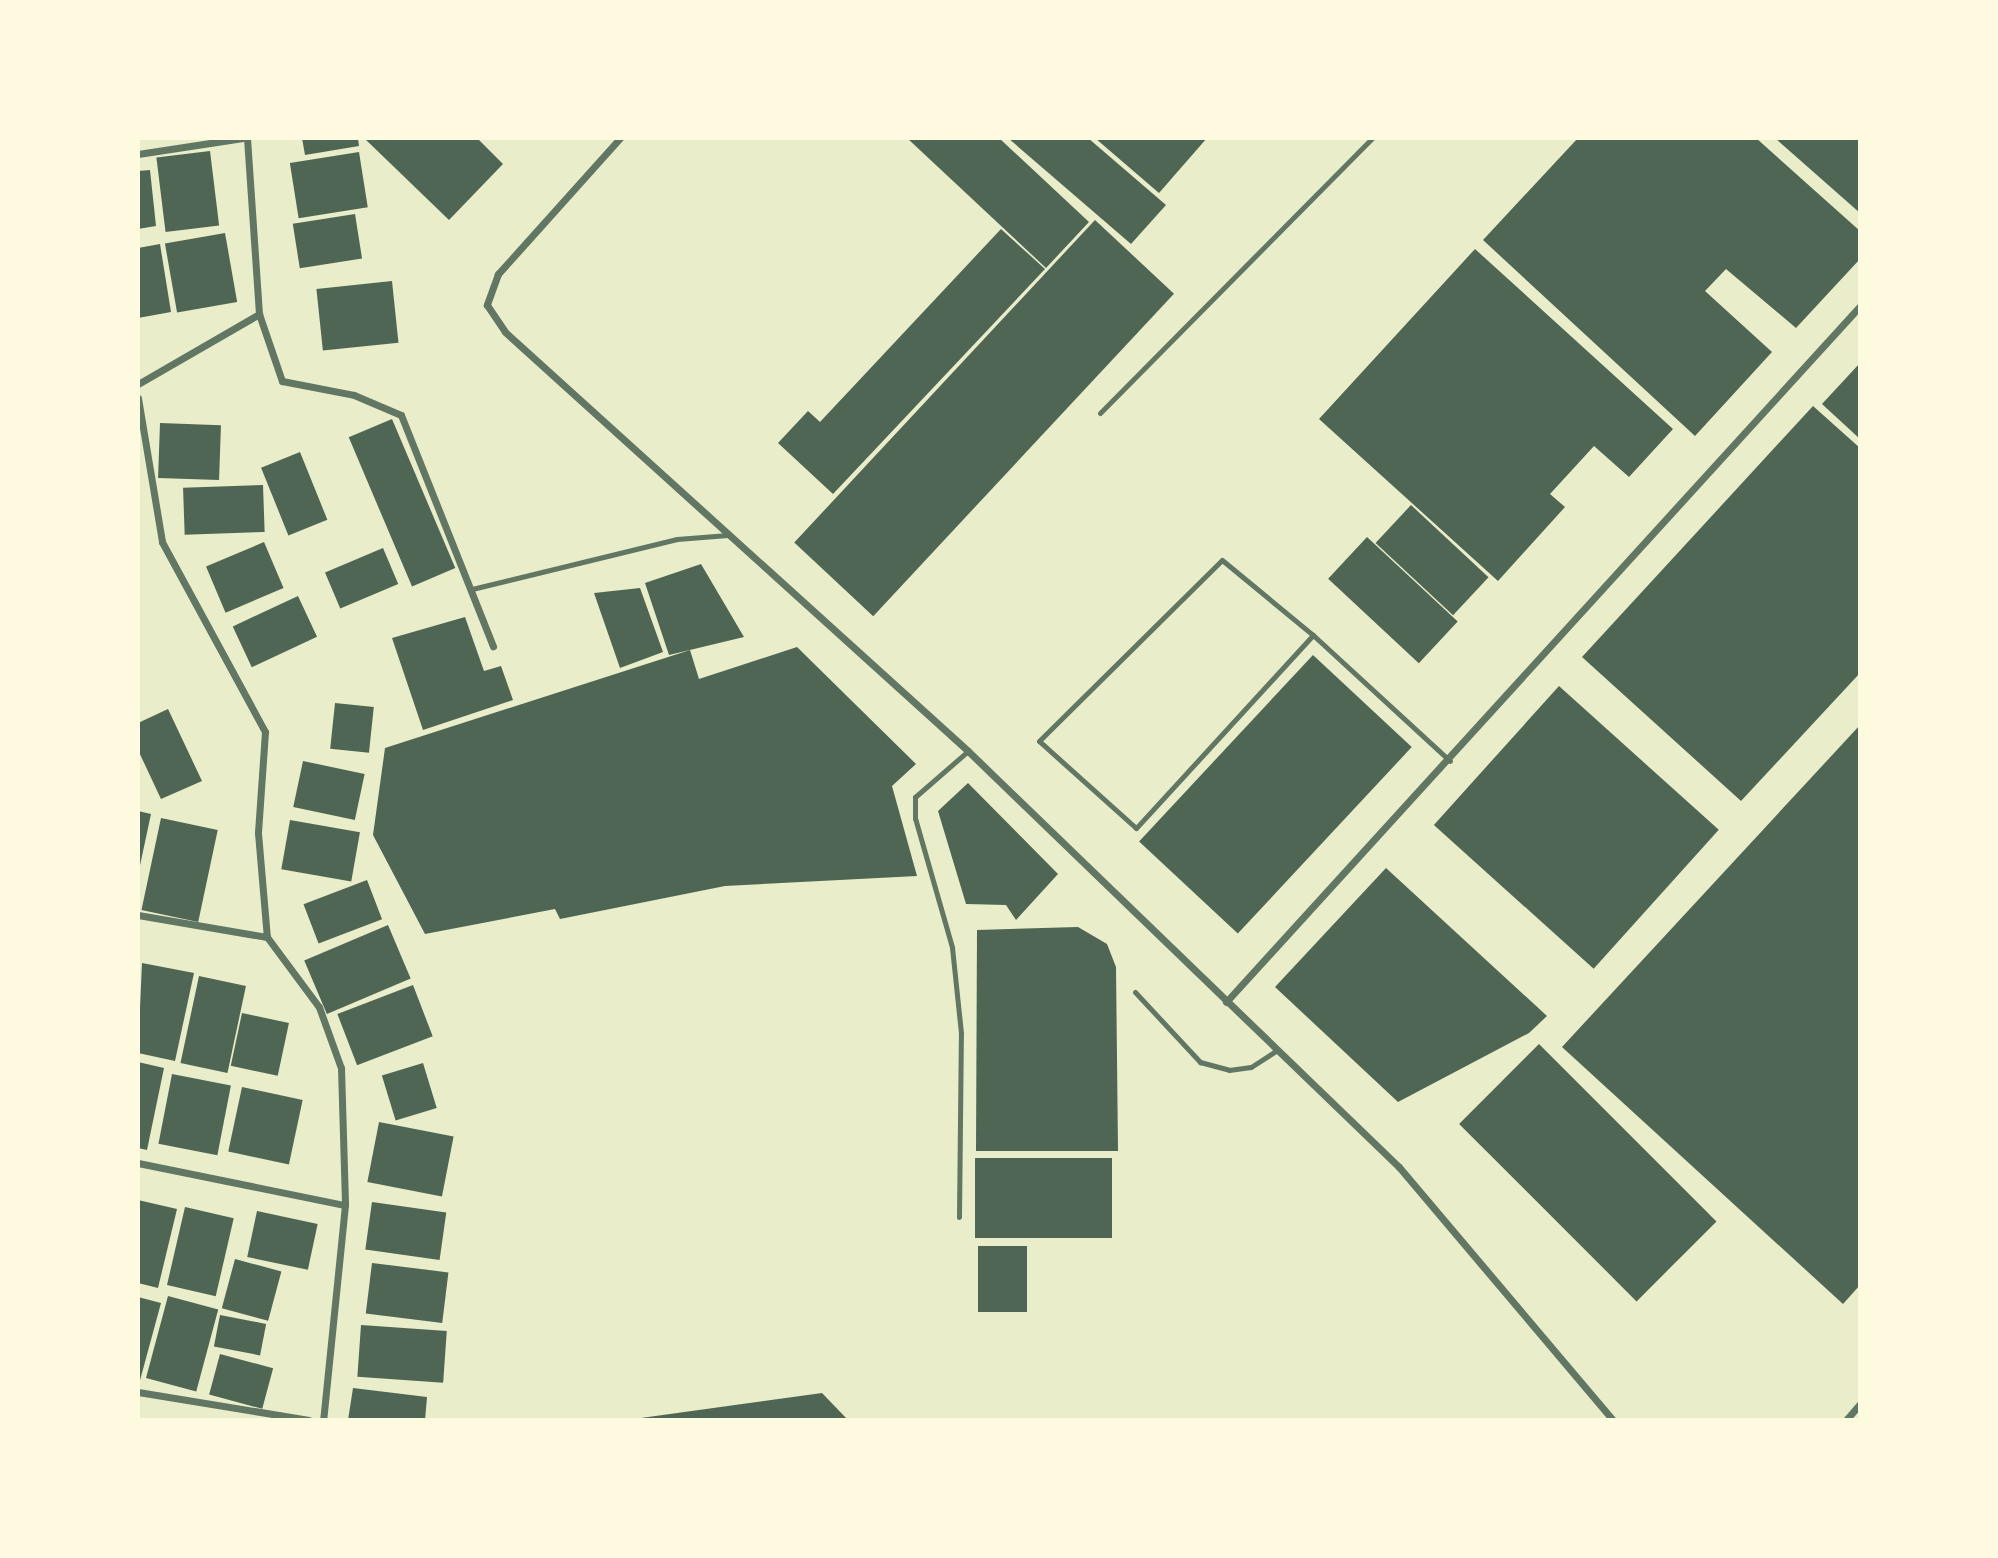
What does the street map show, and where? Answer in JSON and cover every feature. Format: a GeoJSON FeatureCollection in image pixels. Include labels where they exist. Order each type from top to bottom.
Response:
{"type":"FeatureCollection","features":[{"type":"Feature","properties":{"kind":"street"},"geometry":{"type":"LineString","coordinates":[[138,154],[245,138],[259,314],[282,381],[354,395],[401,415],[493,646]]}},
{"type":"Feature","properties":{"kind":"street"},"geometry":{"type":"LineString","coordinates":[[620,138],[498,274],[487,305],[505,332],[968,751],[1399,1167],[1613,1420]]}},
{"type":"Feature","properties":{"kind":"street"},"geometry":{"type":"LineString","coordinates":[[1226,1002],[1450,761],[1860,306]]}},
{"type":"Feature","properties":{"kind":"street"},"geometry":{"type":"LineString","coordinates":[[138,384],[259,314]]}},
{"type":"Feature","properties":{"kind":"street"},"geometry":{"type":"LineString","coordinates":[[138,398],[162,542],[265,732],[258,833],[267,937],[319,1007],[341,1068],[345,1205],[323,1420]]}},
{"type":"Feature","properties":{"kind":"street"},"geometry":{"type":"LineString","coordinates":[[138,915],[267,937]]}},
{"type":"Feature","properties":{"kind":"street"},"geometry":{"type":"LineString","coordinates":[[138,1163],[345,1205]]}},
{"type":"Feature","properties":{"kind":"street"},"geometry":{"type":"LineString","coordinates":[[138,1392],[309,1420]]}},
{"type":"Feature","properties":{"kind":"street"},"geometry":{"type":"LineString","coordinates":[[1846,1420],[1860,1404]]}},
{"type":"Feature","properties":{"kind":"lane"},"geometry":{"type":"LineString","coordinates":[[1100,413],[1372,138]]}},
{"type":"Feature","properties":{"kind":"lane"},"geometry":{"type":"LineString","coordinates":[[472,589],[677,539],[728,536]]}},
{"type":"Feature","properties":{"kind":"lane"},"geometry":{"type":"LineString","coordinates":[[1313,635],[1136,828],[1039,741],[1211,564],[1230,565],[1313,635],[1450,761]]}},
{"type":"Feature","properties":{"kind":"lane"},"geometry":{"type":"LineString","coordinates":[[959,1217],[961,1033],[952,947],[915,818],[915,797],[968,751]]}},
{"type":"Feature","properties":{"kind":"lane"},"geometry":{"type":"LineString","coordinates":[[1135,992],[1199,1062],[1240,1068],[1277,1050]]}},
{"type":"Feature","properties":{"kind":"building"},"geometry":{"type":"Polygon","coordinates":[[[302,138],[358,138],[359,146],[305,155],[302,138]]]}},
{"type":"Feature","properties":{"kind":"building"},"geometry":{"type":"Polygon","coordinates":[[[364,138],[477,138],[503,164],[449,220],[364,138]]]}},
{"type":"Feature","properties":{"kind":"building"},"geometry":{"type":"Polygon","coordinates":[[[907,138],[999,138],[1089,222],[1046,268],[907,138]]]}},
{"type":"Feature","properties":{"kind":"building"},"geometry":{"type":"Polygon","coordinates":[[[1008,138],[1088,138],[1166,205],[1131,244],[1008,138]]]}},
{"type":"Feature","properties":{"kind":"building"},"geometry":{"type":"Polygon","coordinates":[[[1095,138],[1207,138],[1159,193],[1095,138]]]}},
{"type":"Feature","properties":{"kind":"building"},"geometry":{"type":"Polygon","coordinates":[[[1578,138],[1756,138],[1860,231],[1860,259],[1796,328],[1726,269],[1705,291],[1772,352],[1695,436],[1483,240],[1578,138]]]}},
{"type":"Feature","properties":{"kind":"building"},"geometry":{"type":"Polygon","coordinates":[[[1775,138],[1860,138],[1860,213],[1775,138]]]}},
{"type":"Feature","properties":{"kind":"building"},"geometry":{"type":"Polygon","coordinates":[[[210,151],[219,225],[166,232],[156,158],[210,151]]]}},
{"type":"Feature","properties":{"kind":"building"},"geometry":{"type":"Polygon","coordinates":[[[359,152],[368,207],[299,218],[290,163],[359,152]]]}},
{"type":"Feature","properties":{"kind":"building"},"geometry":{"type":"Polygon","coordinates":[[[150,170],[156,226],[138,229],[138,171],[150,170]]]}},
{"type":"Feature","properties":{"kind":"building"},"geometry":{"type":"Polygon","coordinates":[[[355,214],[362,258],[300,268],[293,224],[355,214]]]}},
{"type":"Feature","properties":{"kind":"building"},"geometry":{"type":"Polygon","coordinates":[[[1095,220],[1174,294],[873,616],[794,543],[1095,220]]]}},
{"type":"Feature","properties":{"kind":"building"},"geometry":{"type":"Polygon","coordinates":[[[1001,229],[1045,269],[833,494],[778,443],[808,411],[820,422],[1001,229]]]}},
{"type":"Feature","properties":{"kind":"building"},"geometry":{"type":"Polygon","coordinates":[[[225,233],[237,302],[177,313],[165,244],[225,233]]]}},
{"type":"Feature","properties":{"kind":"building"},"geometry":{"type":"Polygon","coordinates":[[[160,244],[171,312],[138,318],[138,248],[160,244]]]}},
{"type":"Feature","properties":{"kind":"building"},"geometry":{"type":"Polygon","coordinates":[[[1475,249],[1673,429],[1629,477],[1594,446],[1550,494],[1565,507],[1498,581],[1319,419],[1475,249]]]}},
{"type":"Feature","properties":{"kind":"building"},"geometry":{"type":"Polygon","coordinates":[[[392,281],[398,343],[323,351],[316,289],[392,281]]]}},
{"type":"Feature","properties":{"kind":"building"},"geometry":{"type":"Polygon","coordinates":[[[1860,363],[1860,439],[1822,404],[1860,363]]]}},
{"type":"Feature","properties":{"kind":"building"},"geometry":{"type":"Polygon","coordinates":[[[1813,406],[1860,448],[1860,673],[1741,801],[1582,657],[1813,406]]]}},
{"type":"Feature","properties":{"kind":"building"},"geometry":{"type":"Polygon","coordinates":[[[392,419],[455,568],[412,586],[349,437],[392,419]]]}},
{"type":"Feature","properties":{"kind":"building"},"geometry":{"type":"Polygon","coordinates":[[[160,423],[221,425],[219,480],[158,478],[160,423]]]}},
{"type":"Feature","properties":{"kind":"building"},"geometry":{"type":"Polygon","coordinates":[[[300,452],[327,520],[288,535],[261,468],[300,452]]]}},
{"type":"Feature","properties":{"kind":"building"},"geometry":{"type":"Polygon","coordinates":[[[263,485],[265,532],[185,535],[183,488],[263,485]]]}},
{"type":"Feature","properties":{"kind":"building"},"geometry":{"type":"Polygon","coordinates":[[[1411,505],[1489,577],[1453,615],[1376,543],[1411,505]]]}},
{"type":"Feature","properties":{"kind":"building"},"geometry":{"type":"Polygon","coordinates":[[[1367,537],[1458,622],[1419,663],[1328,579],[1367,537]]]}},
{"type":"Feature","properties":{"kind":"building"},"geometry":{"type":"Polygon","coordinates":[[[264,542],[284,588],[226,613],[206,567],[264,542]]]}},
{"type":"Feature","properties":{"kind":"building"},"geometry":{"type":"Polygon","coordinates":[[[383,548],[398,584],[340,609],[325,573],[383,548]]]}},
{"type":"Feature","properties":{"kind":"building"},"geometry":{"type":"Polygon","coordinates":[[[701,564],[744,637],[669,655],[645,583],[701,564]]]}},
{"type":"Feature","properties":{"kind":"building"},"geometry":{"type":"Polygon","coordinates":[[[640,588],[663,652],[620,668],[594,593],[640,588]]]}},
{"type":"Feature","properties":{"kind":"building"},"geometry":{"type":"Polygon","coordinates":[[[298,596],[317,637],[252,667],[233,626],[298,596]]]}},
{"type":"Feature","properties":{"kind":"building"},"geometry":{"type":"Polygon","coordinates":[[[465,617],[484,671],[501,666],[513,700],[423,730],[392,638],[465,617]]]}},
{"type":"Feature","properties":{"kind":"building"},"geometry":{"type":"Polygon","coordinates":[[[797,647],[916,764],[892,786],[917,876],[725,886],[560,919],[555,909],[425,934],[373,835],[385,748],[690,650],[699,679],[797,647]]]}},
{"type":"Feature","properties":{"kind":"building"},"geometry":{"type":"Polygon","coordinates":[[[1313,655],[1412,747],[1238,934],[1139,841],[1313,655]]]}},
{"type":"Feature","properties":{"kind":"building"},"geometry":{"type":"Polygon","coordinates":[[[1559,686],[1719,830],[1594,969],[1434,825],[1559,686]]]}},
{"type":"Feature","properties":{"kind":"building"},"geometry":{"type":"Polygon","coordinates":[[[335,703],[374,707],[369,753],[330,749],[335,703]]]}},
{"type":"Feature","properties":{"kind":"building"},"geometry":{"type":"Polygon","coordinates":[[[168,709],[202,781],[161,799],[138,750],[138,723],[168,709]]]}},
{"type":"Feature","properties":{"kind":"building"},"geometry":{"type":"Polygon","coordinates":[[[1860,725],[1860,1285],[1843,1304],[1562,1047],[1860,725]]]}},
{"type":"Feature","properties":{"kind":"building"},"geometry":{"type":"Polygon","coordinates":[[[303,761],[365,774],[355,820],[293,807],[303,761]]]}},
{"type":"Feature","properties":{"kind":"building"},"geometry":{"type":"Polygon","coordinates":[[[968,783],[1058,874],[1016,920],[1006,905],[966,904],[938,811],[968,783]]]}},
{"type":"Feature","properties":{"kind":"building"},"geometry":{"type":"Polygon","coordinates":[[[138,811],[151,814],[139,870],[138,870],[138,811]]]}},
{"type":"Feature","properties":{"kind":"building"},"geometry":{"type":"Polygon","coordinates":[[[161,818],[218,830],[198,922],[141,910],[161,818]]]}},
{"type":"Feature","properties":{"kind":"building"},"geometry":{"type":"Polygon","coordinates":[[[290,820],[360,832],[351,882],[281,869],[290,820]]]}},
{"type":"Feature","properties":{"kind":"building"},"geometry":{"type":"Polygon","coordinates":[[[1386,868],[1547,1016],[1529,1033],[1398,1102],[1275,987],[1386,868]]]}},
{"type":"Feature","properties":{"kind":"building"},"geometry":{"type":"Polygon","coordinates":[[[367,880],[382,919],[319,944],[304,904],[367,880]]]}},
{"type":"Feature","properties":{"kind":"building"},"geometry":{"type":"Polygon","coordinates":[[[388,925],[411,978],[327,1014],[304,961],[388,925]]]}},
{"type":"Feature","properties":{"kind":"building"},"geometry":{"type":"Polygon","coordinates":[[[1078,927],[1107,944],[1116,967],[1118,1151],[976,1151],[977,930],[1078,927]]]}},
{"type":"Feature","properties":{"kind":"building"},"geometry":{"type":"Polygon","coordinates":[[[142,963],[194,973],[175,1061],[138,1053],[142,963]]]}},
{"type":"Feature","properties":{"kind":"building"},"geometry":{"type":"Polygon","coordinates":[[[199,976],[246,986],[227,1073],[180,1063],[199,976]]]}},
{"type":"Feature","properties":{"kind":"building"},"geometry":{"type":"Polygon","coordinates":[[[413,985],[433,1036],[357,1065],[337,1014],[413,985]]]}},
{"type":"Feature","properties":{"kind":"building"},"geometry":{"type":"Polygon","coordinates":[[[242,1013],[289,1023],[278,1076],[231,1066],[242,1013]]]}},
{"type":"Feature","properties":{"kind":"building"},"geometry":{"type":"Polygon","coordinates":[[[1539,1044],[1716,1221],[1637,1301],[1459,1124],[1539,1044]]]}},
{"type":"Feature","properties":{"kind":"building"},"geometry":{"type":"Polygon","coordinates":[[[138,1062],[164,1068],[147,1150],[138,1148],[138,1062]]]}},
{"type":"Feature","properties":{"kind":"building"},"geometry":{"type":"Polygon","coordinates":[[[423,1063],[437,1108],[396,1121],[382,1076],[423,1063]]]}},
{"type":"Feature","properties":{"kind":"building"},"geometry":{"type":"Polygon","coordinates":[[[172,1074],[231,1085],[217,1155],[158,1144],[172,1074]]]}},
{"type":"Feature","properties":{"kind":"building"},"geometry":{"type":"Polygon","coordinates":[[[242,1087],[303,1100],[289,1164],[228,1152],[242,1087]]]}},
{"type":"Feature","properties":{"kind":"building"},"geometry":{"type":"Polygon","coordinates":[[[379,1122],[454,1137],[442,1196],[367,1182],[379,1122]]]}},
{"type":"Feature","properties":{"kind":"building"},"geometry":{"type":"Polygon","coordinates":[[[975,1158],[1112,1158],[1112,1238],[975,1238],[975,1158]]]}},
{"type":"Feature","properties":{"kind":"building"},"geometry":{"type":"Polygon","coordinates":[[[138,1200],[177,1209],[158,1288],[138,1283],[138,1200]]]}},
{"type":"Feature","properties":{"kind":"building"},"geometry":{"type":"Polygon","coordinates":[[[372,1202],[446,1212],[440,1260],[365,1250],[372,1202]]]}},
{"type":"Feature","properties":{"kind":"building"},"geometry":{"type":"Polygon","coordinates":[[[185,1207],[234,1218],[216,1296],[167,1285],[185,1207]]]}},
{"type":"Feature","properties":{"kind":"building"},"geometry":{"type":"Polygon","coordinates":[[[257,1211],[318,1224],[308,1270],[247,1257],[257,1211]]]}},
{"type":"Feature","properties":{"kind":"building"},"geometry":{"type":"Polygon","coordinates":[[[978,1246],[1027,1246],[1027,1312],[978,1312],[978,1246]]]}},
{"type":"Feature","properties":{"kind":"building"},"geometry":{"type":"Polygon","coordinates":[[[235,1259],[281,1271],[268,1321],[222,1308],[235,1259]]]}},
{"type":"Feature","properties":{"kind":"building"},"geometry":{"type":"Polygon","coordinates":[[[372,1263],[448,1272],[442,1323],[366,1314],[372,1263]]]}},
{"type":"Feature","properties":{"kind":"building"},"geometry":{"type":"Polygon","coordinates":[[[168,1296],[218,1309],[196,1392],[146,1378],[168,1296]]]}},
{"type":"Feature","properties":{"kind":"building"},"geometry":{"type":"Polygon","coordinates":[[[138,1297],[161,1303],[139,1384],[138,1384],[138,1297]]]}},
{"type":"Feature","properties":{"kind":"building"},"geometry":{"type":"Polygon","coordinates":[[[220,1315],[266,1324],[260,1355],[214,1346],[220,1315]]]}},
{"type":"Feature","properties":{"kind":"building"},"geometry":{"type":"Polygon","coordinates":[[[361,1325],[447,1331],[443,1383],[357,1377],[361,1325]]]}},
{"type":"Feature","properties":{"kind":"building"},"geometry":{"type":"Polygon","coordinates":[[[220,1354],[273,1368],[262,1409],[209,1395],[220,1354]]]}},
{"type":"Feature","properties":{"kind":"building"},"geometry":{"type":"Polygon","coordinates":[[[353,1388],[427,1397],[425,1420],[348,1420],[353,1388]]]}},
{"type":"Feature","properties":{"kind":"building"},"geometry":{"type":"Polygon","coordinates":[[[822,1393],[848,1420],[641,1420],[641,1418],[822,1393]]]}}]}
